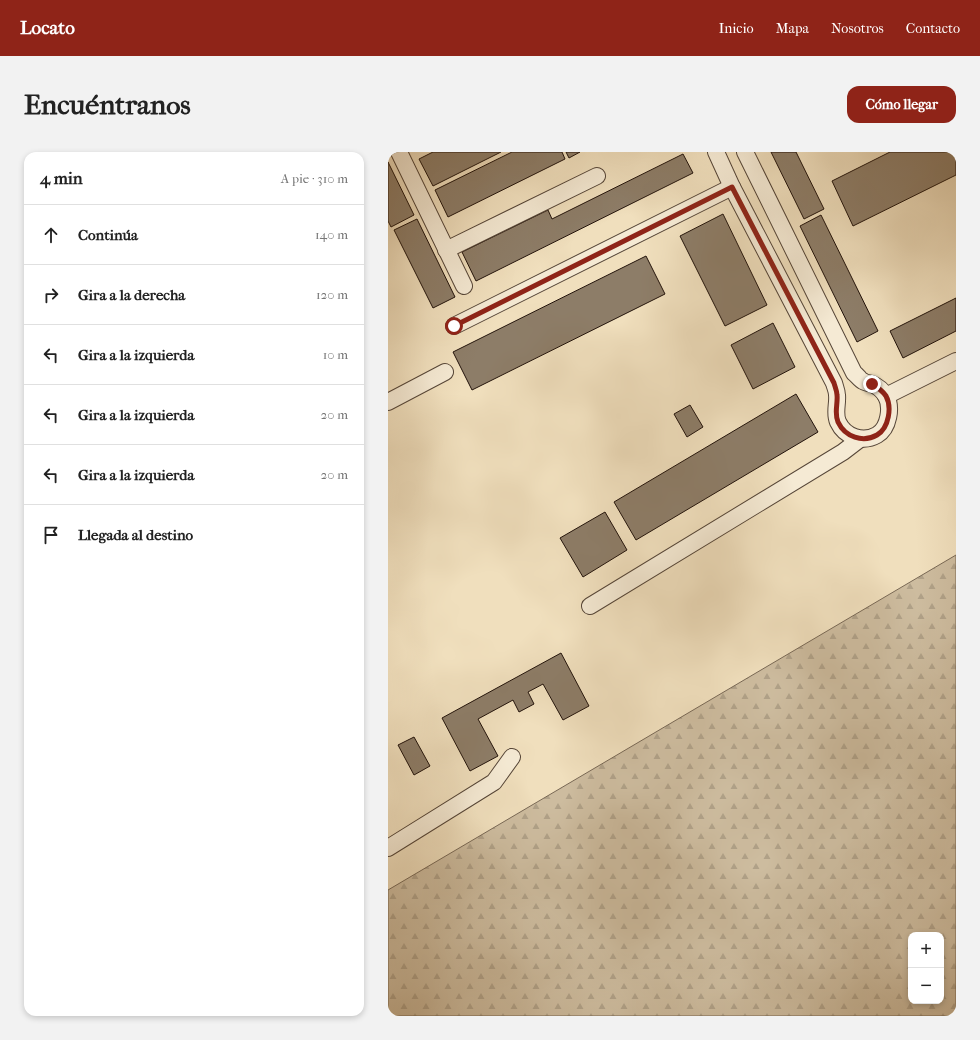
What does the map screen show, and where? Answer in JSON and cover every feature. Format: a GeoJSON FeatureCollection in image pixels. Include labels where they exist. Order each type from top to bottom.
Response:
{"type":"FeatureCollection","features":[{"type":"Feature","properties":{"kind":"street"},"geometry":{"type":"LineString","coordinates":[[716,152],[732,187],[834,383],[837,394],[836,414],[838,423],[852,436],[860,439],[869,438],[878,434],[885,426],[889,416],[889,407],[886,396],[880,389],[863,381],[854,373],[745,152]]}},
{"type":"Feature","properties":{"kind":"street"},"geometry":{"type":"LineString","coordinates":[[402,153],[464,286]]}},
{"type":"Feature","properties":{"kind":"street"},"geometry":{"type":"LineString","coordinates":[[446,250],[597,176]]}},
{"type":"Feature","properties":{"kind":"street"},"geometry":{"type":"LineString","coordinates":[[454,326],[732,187]]}},
{"type":"Feature","properties":{"kind":"street"},"geometry":{"type":"LineString","coordinates":[[886,396],[956,362]]}},
{"type":"Feature","properties":{"kind":"street"},"geometry":{"type":"LineString","coordinates":[[388,402],[446,372]]}},
{"type":"Feature","properties":{"kind":"street"},"geometry":{"type":"LineString","coordinates":[[590,606],[843,452],[860,439]]}},
{"type":"Feature","properties":{"kind":"street"},"geometry":{"type":"LineString","coordinates":[[388,848],[494,782],[512,757]]}},
{"type":"Feature","properties":{"kind":"green space"},"geometry":{"type":"Polygon","coordinates":[[[956,555],[956,1016],[388,1016],[388,890],[956,555]]]}},
{"type":"Feature","properties":{"kind":"building"},"geometry":{"type":"Polygon","coordinates":[[[433,152],[501,152],[433,186],[419,159],[433,152]]]}},
{"type":"Feature","properties":{"kind":"building"},"geometry":{"type":"Polygon","coordinates":[[[512,152],[562,152],[565,159],[448,217],[435,190],[512,152]]]}},
{"type":"Feature","properties":{"kind":"building"},"geometry":{"type":"Polygon","coordinates":[[[566,152],[580,152],[569,158],[566,152]]]}},
{"type":"Feature","properties":{"kind":"building"},"geometry":{"type":"Polygon","coordinates":[[[771,152],[796,152],[824,209],[804,219],[771,152]]]}},
{"type":"Feature","properties":{"kind":"building"},"geometry":{"type":"Polygon","coordinates":[[[890,152],[956,152],[956,175],[853,226],[832,181],[890,152]]]}},
{"type":"Feature","properties":{"kind":"building"},"geometry":{"type":"Polygon","coordinates":[[[683,154],[693,173],[476,281],[462,252],[548,210],[552,219],[683,154]]]}},
{"type":"Feature","properties":{"kind":"building"},"geometry":{"type":"Polygon","coordinates":[[[388,162],[414,215],[391,227],[388,221],[388,162]]]}},
{"type":"Feature","properties":{"kind":"building"},"geometry":{"type":"Polygon","coordinates":[[[723,214],[767,305],[725,326],[680,236],[723,214]]]}},
{"type":"Feature","properties":{"kind":"building"},"geometry":{"type":"Polygon","coordinates":[[[821,215],[878,331],[857,342],[800,226],[821,215]]]}},
{"type":"Feature","properties":{"kind":"building"},"geometry":{"type":"Polygon","coordinates":[[[417,219],[455,297],[433,308],[394,230],[417,219]]]}},
{"type":"Feature","properties":{"kind":"building"},"geometry":{"type":"Polygon","coordinates":[[[646,256],[665,294],[472,390],[453,352],[646,256]]]}},
{"type":"Feature","properties":{"kind":"building"},"geometry":{"type":"Polygon","coordinates":[[[956,298],[956,331],[903,358],[890,331],[956,298]]]}},
{"type":"Feature","properties":{"kind":"building"},"geometry":{"type":"Polygon","coordinates":[[[773,323],[795,367],[753,389],[731,345],[773,323]]]}},
{"type":"Feature","properties":{"kind":"building"},"geometry":{"type":"Polygon","coordinates":[[[796,394],[818,432],[636,540],[614,502],[796,394]]]}},
{"type":"Feature","properties":{"kind":"building"},"geometry":{"type":"Polygon","coordinates":[[[690,405],[703,427],[687,437],[674,414],[690,405]]]}},
{"type":"Feature","properties":{"kind":"building"},"geometry":{"type":"Polygon","coordinates":[[[605,512],[627,550],[583,577],[560,538],[605,512]]]}},
{"type":"Feature","properties":{"kind":"building"},"geometry":{"type":"Polygon","coordinates":[[[561,653],[589,706],[563,720],[543,684],[528,692],[534,704],[519,712],[513,700],[478,719],[498,756],[470,771],[442,718],[561,653]]]}},
{"type":"Feature","properties":{"kind":"building"},"geometry":{"type":"Polygon","coordinates":[[[414,737],[430,766],[414,775],[398,745],[414,737]]]}},
{"type":"Feature","properties":{"kind":"route"},"geometry":{"type":"LineString","coordinates":[[454,326],[732,187],[834,383],[837,394],[836,414],[838,423],[852,436],[860,439],[869,438],[878,434],[885,426],[889,416],[889,407],[886,396],[880,389],[872,384]]}}]}
